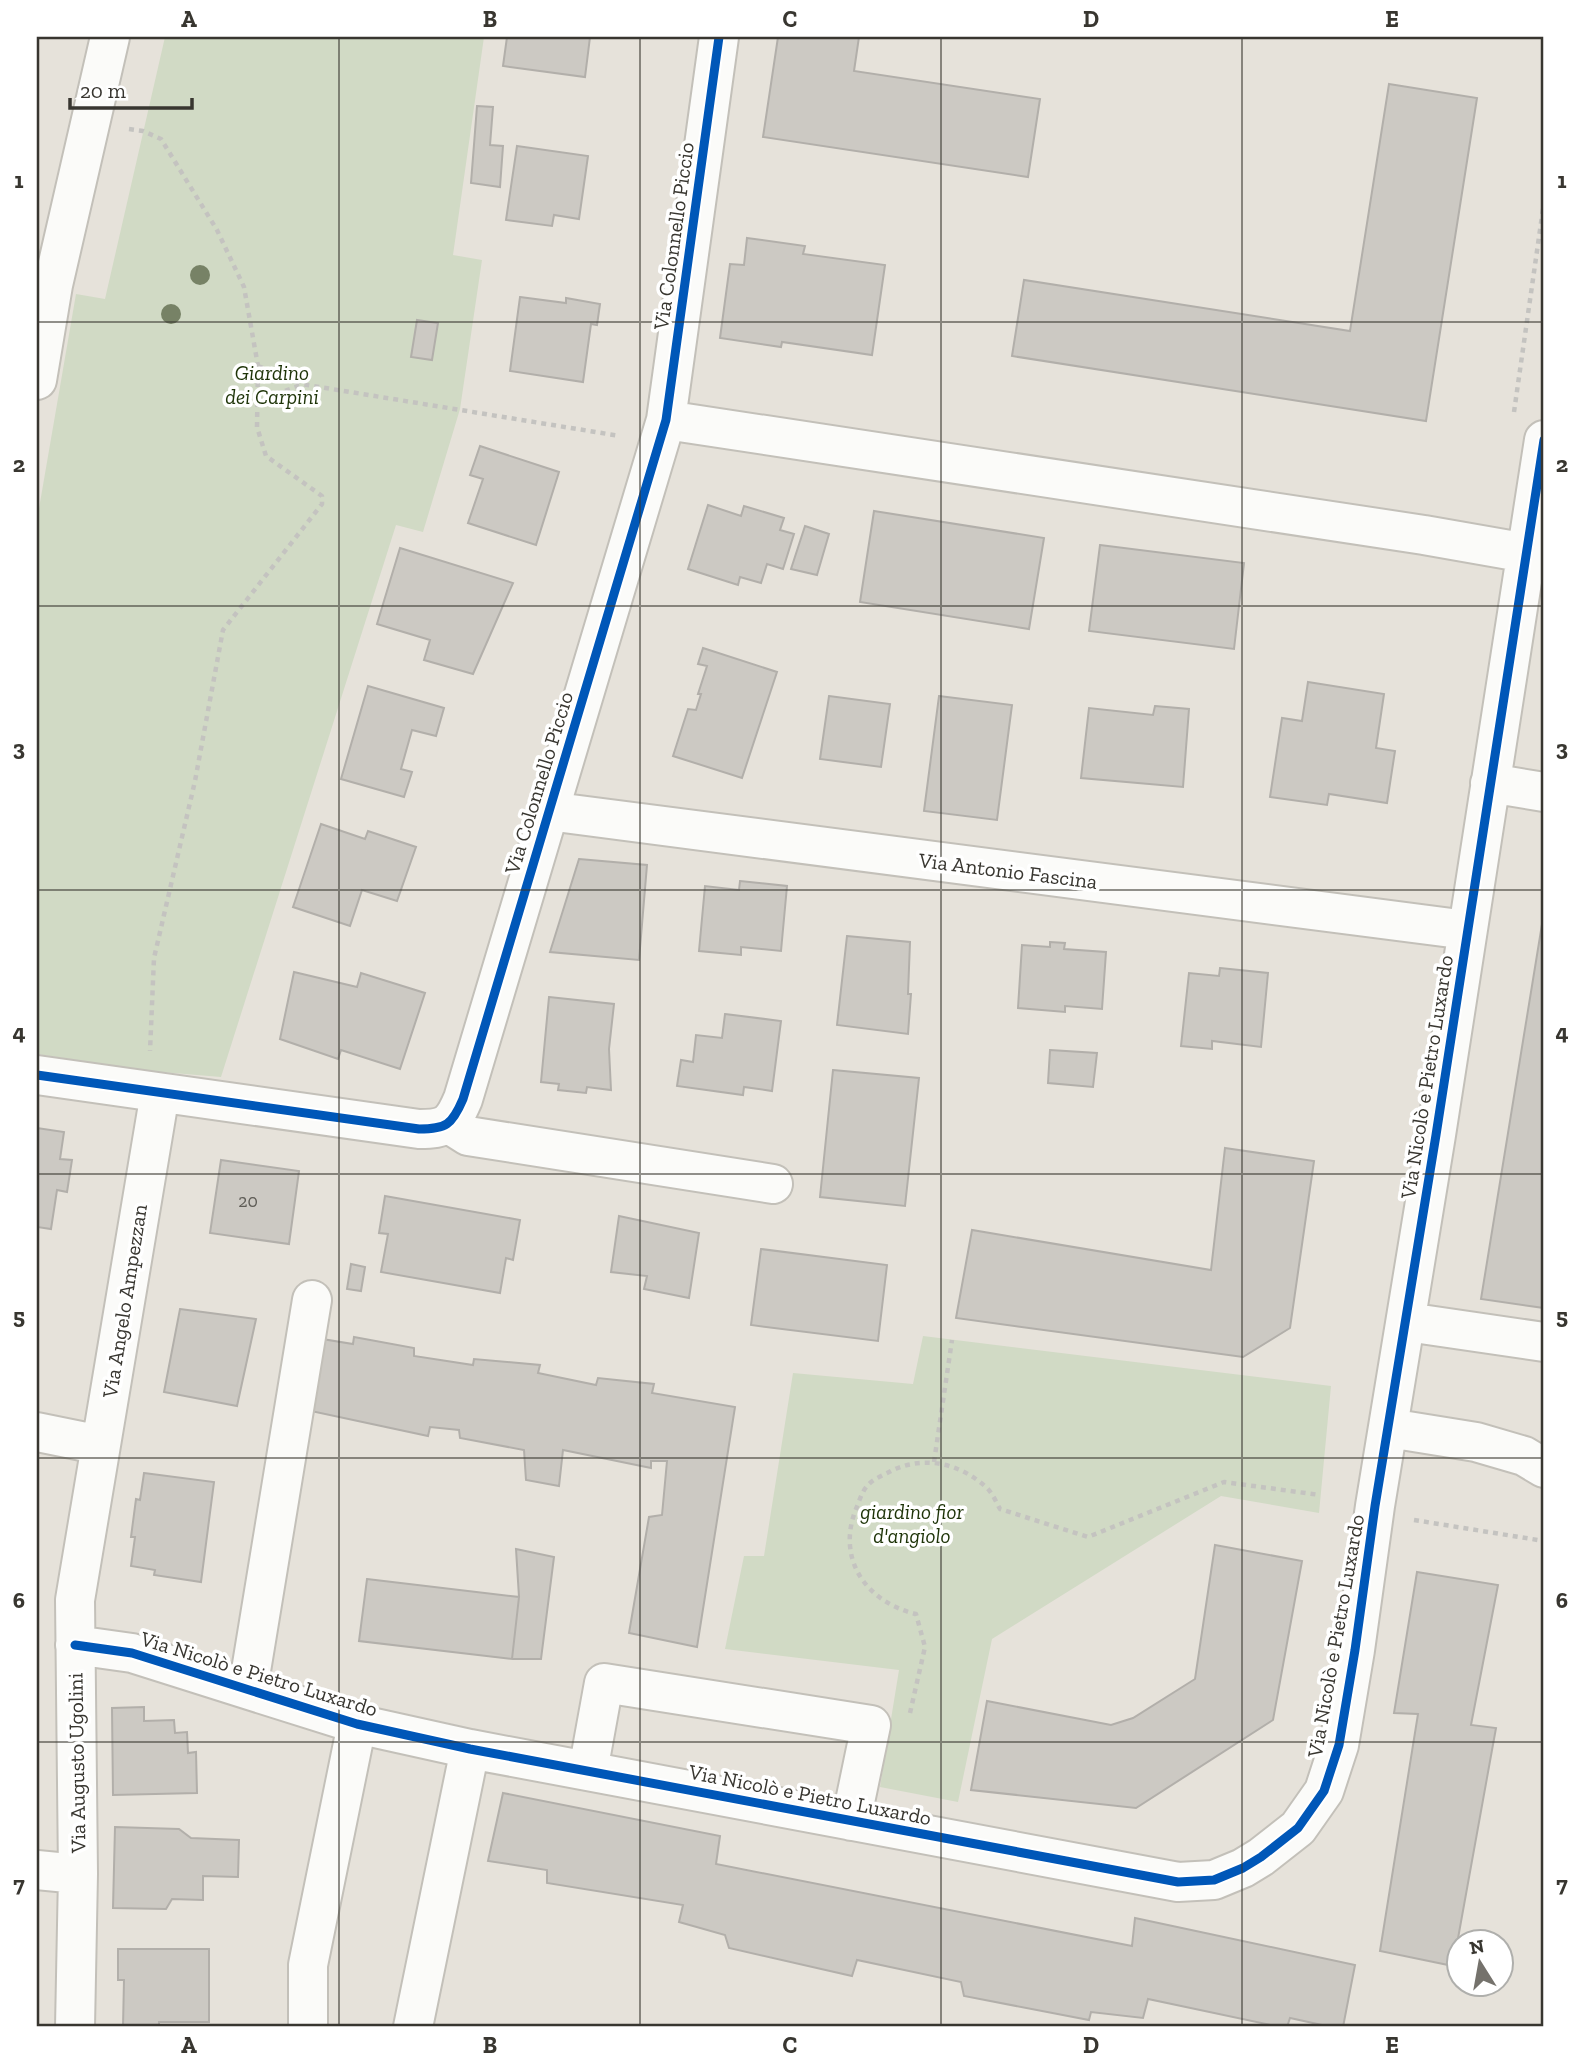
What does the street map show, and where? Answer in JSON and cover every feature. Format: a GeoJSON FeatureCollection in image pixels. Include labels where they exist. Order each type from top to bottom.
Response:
{"type":"FeatureCollection","features":[{"type":"Feature","properties":{"kind":"street"},"geometry":{"type":"LineString","coordinates":[[37,380],[53,285],[110,37]]}},
{"type":"Feature","properties":{"kind":"street","name":"Via Colonnello Piccio"},"geometry":{"type":"LineString","coordinates":[[449,1124],[463,1100],[662,431],[719,37]]}},
{"type":"Feature","properties":{"kind":"street"},"geometry":{"type":"LineString","coordinates":[[662,431],[1370,527],[1535,554]]}},
{"type":"Feature","properties":{"kind":"street","name":"Via Nicolò e Pietro Luxardo"},"geometry":{"type":"LineString","coordinates":[[75,1644],[132,1653],[357,1724],[470,1749],[1178,1882],[1214,1880],[1243,1868],[1298,1828],[1324,1791],[1335,1756],[1354,1650],[1490,783],[1535,554],[1544,440]]}},
{"type":"Feature","properties":{"kind":"street"},"geometry":{"type":"LineString","coordinates":[[1490,783],[1544,792]]}},
{"type":"Feature","properties":{"kind":"street","name":"Via Antonio Fascina"},"geometry":{"type":"LineString","coordinates":[[548,811],[1467,930]]}},
{"type":"Feature","properties":{"kind":"street"},"geometry":{"type":"LineString","coordinates":[[37,1075],[419,1129],[436,1129],[449,1124],[468,1136],[774,1184]]}},
{"type":"Feature","properties":{"kind":"street","name":"Via Angelo Ampezzan"},"geometry":{"type":"LineString","coordinates":[[101,1445],[154,1092]]}},
{"type":"Feature","properties":{"kind":"street"},"geometry":{"type":"LineString","coordinates":[[248,1689],[312,1300]]}},
{"type":"Feature","properties":{"kind":"street"},"geometry":{"type":"LineString","coordinates":[[1407,1322],[1544,1342]]}},
{"type":"Feature","properties":{"kind":"street"},"geometry":{"type":"LineString","coordinates":[[1389,1428],[1476,1442],[1524,1456],[1544,1468]]}},
{"type":"Feature","properties":{"kind":"street"},"geometry":{"type":"LineString","coordinates":[[37,1433],[101,1445]]}},
{"type":"Feature","properties":{"kind":"street","name":"Via Augusto Ugolini"},"geometry":{"type":"LineString","coordinates":[[75,2027],[78,1874],[75,1600],[101,1445]]}},
{"type":"Feature","properties":{"kind":"street"},"geometry":{"type":"LineString","coordinates":[[588,1771],[604,1683],[871,1725],[851,1821]]}},
{"type":"Feature","properties":{"kind":"street"},"geometry":{"type":"LineString","coordinates":[[308,2027],[308,1965],[357,1724]]}},
{"type":"Feature","properties":{"kind":"street"},"geometry":{"type":"LineString","coordinates":[[413,2027],[470,1749]]}},
{"type":"Feature","properties":{"kind":"street","name":"Via Augusto Ugolini"},"geometry":{"type":"LineString","coordinates":[[37,1870],[78,1874]]}},
{"type":"Feature","properties":{"kind":"path"},"geometry":{"type":"LineString","coordinates":[[90,121],[143,131],[162,139],[216,230],[244,287],[258,366],[257,427],[266,456],[322,496],[322,504],[223,630],[195,781],[154,958],[154,1092]]}},
{"type":"Feature","properties":{"kind":"path"},"geometry":{"type":"LineString","coordinates":[[1514,413],[1544,202]]}},
{"type":"Feature","properties":{"kind":"path"},"geometry":{"type":"LineString","coordinates":[[258,366],[301,384],[662,431]]}},
{"type":"Feature","properties":{"kind":"path"},"geometry":{"type":"LineString","coordinates":[[257,401],[301,384]]}},
{"type":"Feature","properties":{"kind":"path"},"geometry":{"type":"LineString","coordinates":[[934,1462],[952,1340]]}},
{"type":"Feature","properties":{"kind":"path"},"geometry":{"type":"LineString","coordinates":[[908,1725],[925,1647],[916,1614],[898,1610],[879,1599],[853,1566],[848,1548],[852,1519],[868,1485],[901,1467],[934,1462],[959,1469],[987,1488],[1000,1509],[1088,1537],[1224,1482],[1320,1495]]}},
{"type":"Feature","properties":{"kind":"path"},"geometry":{"type":"LineString","coordinates":[[1405,1518],[1544,1541]]}},
{"type":"Feature","properties":{"kind":"green space","name":"Giardino dei Carpini"},"geometry":{"type":"Polygon","coordinates":[[[165,37],[484,37],[453,255],[482,260],[460,409],[423,532],[396,525],[221,1077],[149,1071],[37,1054],[37,520],[76,294],[105,299],[165,37]]]}},
{"type":"Feature","properties":{"kind":"green space","name":"giardino fior d'angiolo"},"geometry":{"type":"Polygon","coordinates":[[[923,1336],[1331,1386],[1319,1513],[1221,1496],[992,1639],[958,1802],[880,1787],[899,1670],[725,1649],[744,1556],[764,1556],[793,1373],[913,1384],[923,1336]]]}},
{"type":"Feature","properties":{"kind":"building"},"geometry":{"type":"Polygon","coordinates":[[[507,37],[590,37],[585,77],[503,66],[507,37]]]}},
{"type":"Feature","properties":{"kind":"building"},"geometry":{"type":"Polygon","coordinates":[[[778,37],[859,37],[854,71],[1040,99],[1028,177],[763,137],[778,37]]]}},
{"type":"Feature","properties":{"kind":"building"},"geometry":{"type":"Polygon","coordinates":[[[1389,84],[1477,98],[1426,421],[1012,356],[1024,280],[1350,331],[1389,84]]]}},
{"type":"Feature","properties":{"kind":"building"},"geometry":{"type":"Polygon","coordinates":[[[477,106],[493,107],[490,145],[503,146],[500,187],[471,183],[477,106]]]}},
{"type":"Feature","properties":{"kind":"building"},"geometry":{"type":"Polygon","coordinates":[[[517,146],[588,156],[579,219],[554,215],[552,226],[506,220],[517,146]]]}},
{"type":"Feature","properties":{"kind":"building"},"geometry":{"type":"Polygon","coordinates":[[[747,238],[805,246],[803,254],[885,265],[872,355],[782,342],[781,347],[720,338],[730,264],[744,265],[747,238]]]}},
{"type":"Feature","properties":{"kind":"building"},"geometry":{"type":"Polygon","coordinates":[[[520,297],[566,303],[566,298],[600,304],[597,325],[591,324],[583,382],[510,371],[520,297]]]}},
{"type":"Feature","properties":{"kind":"building"},"geometry":{"type":"Polygon","coordinates":[[[417,320],[438,323],[432,360],[411,357],[417,320]]]}},
{"type":"Feature","properties":{"kind":"building"},"geometry":{"type":"Polygon","coordinates":[[[480,446],[559,472],[536,545],[468,523],[483,479],[470,475],[480,446]]]}},
{"type":"Feature","properties":{"kind":"building"},"geometry":{"type":"Polygon","coordinates":[[[708,505],[741,516],[744,506],[784,518],[780,530],[794,534],[783,569],[767,564],[761,583],[740,577],[738,585],[688,569],[708,505]]]}},
{"type":"Feature","properties":{"kind":"building"},"geometry":{"type":"Polygon","coordinates":[[[874,511],[1044,538],[1029,629],[860,602],[874,511]]]}},
{"type":"Feature","properties":{"kind":"building"},"geometry":{"type":"Polygon","coordinates":[[[805,526],[829,534],[817,575],[791,569],[805,526]]]}},
{"type":"Feature","properties":{"kind":"building"},"geometry":{"type":"Polygon","coordinates":[[[1100,545],[1244,563],[1234,649],[1089,631],[1100,545]]]}},
{"type":"Feature","properties":{"kind":"building"},"geometry":{"type":"Polygon","coordinates":[[[400,548],[513,583],[473,674],[424,660],[430,640],[377,624],[400,548]]]}},
{"type":"Feature","properties":{"kind":"building"},"geometry":{"type":"Polygon","coordinates":[[[703,648],[777,672],[742,778],[673,756],[688,709],[696,710],[701,694],[698,694],[707,666],[698,664],[703,648]]]}},
{"type":"Feature","properties":{"kind":"building"},"geometry":{"type":"Polygon","coordinates":[[[1308,682],[1384,694],[1376,748],[1395,751],[1387,803],[1329,794],[1327,805],[1270,797],[1282,718],[1302,721],[1308,682]]]}},
{"type":"Feature","properties":{"kind":"building"},"geometry":{"type":"Polygon","coordinates":[[[368,686],[444,708],[436,736],[412,730],[401,769],[412,772],[404,797],[341,779],[368,686]]]}},
{"type":"Feature","properties":{"kind":"building"},"geometry":{"type":"Polygon","coordinates":[[[829,696],[890,704],[881,767],[820,759],[829,696]]]}},
{"type":"Feature","properties":{"kind":"building"},"geometry":{"type":"Polygon","coordinates":[[[939,696],[1012,705],[997,820],[924,811],[939,696]]]}},
{"type":"Feature","properties":{"kind":"building"},"geometry":{"type":"Polygon","coordinates":[[[1155,706],[1189,709],[1183,787],[1081,778],[1089,708],[1153,715],[1155,706]]]}},
{"type":"Feature","properties":{"kind":"building"},"geometry":{"type":"Polygon","coordinates":[[[321,824],[365,839],[368,831],[416,847],[397,901],[362,890],[350,926],[293,907],[321,824]]]}},
{"type":"Feature","properties":{"kind":"building"},"geometry":{"type":"Polygon","coordinates":[[[579,859],[647,865],[639,960],[550,952],[579,859]]]}},
{"type":"Feature","properties":{"kind":"building"},"geometry":{"type":"Polygon","coordinates":[[[740,881],[787,886],[781,951],[741,947],[741,955],[699,951],[705,886],[739,890],[740,881]]]}},
{"type":"Feature","properties":{"kind":"building"},"geometry":{"type":"Polygon","coordinates":[[[1544,912],[1544,1308],[1481,1299],[1544,912]]]}},
{"type":"Feature","properties":{"kind":"building"},"geometry":{"type":"Polygon","coordinates":[[[847,936],[910,942],[908,994],[911,994],[908,1034],[837,1025],[847,936]]]}},
{"type":"Feature","properties":{"kind":"building"},"geometry":{"type":"Polygon","coordinates":[[[1050,942],[1065,943],[1064,949],[1106,952],[1102,1009],[1065,1006],[1065,1012],[1018,1008],[1022,945],[1050,947],[1050,942]]]}},
{"type":"Feature","properties":{"kind":"building"},"geometry":{"type":"Polygon","coordinates":[[[1220,968],[1268,973],[1261,1047],[1212,1041],[1212,1049],[1181,1046],[1189,973],[1219,976],[1220,968]]]}},
{"type":"Feature","properties":{"kind":"building"},"geometry":{"type":"Polygon","coordinates":[[[294,972],[357,987],[361,973],[425,993],[400,1069],[341,1050],[338,1059],[280,1039],[294,972]]]}},
{"type":"Feature","properties":{"kind":"building"},"geometry":{"type":"Polygon","coordinates":[[[549,997],[614,1004],[609,1049],[611,1090],[587,1087],[586,1093],[558,1090],[559,1084],[541,1082],[549,997]]]}},
{"type":"Feature","properties":{"kind":"building"},"geometry":{"type":"Polygon","coordinates":[[[725,1014],[781,1021],[772,1091],[744,1087],[743,1095],[677,1086],[681,1060],[693,1062],[696,1035],[722,1038],[725,1014]]]}},
{"type":"Feature","properties":{"kind":"building"},"geometry":{"type":"Polygon","coordinates":[[[1050,1050],[1097,1053],[1093,1087],[1048,1083],[1050,1050]]]}},
{"type":"Feature","properties":{"kind":"building"},"geometry":{"type":"Polygon","coordinates":[[[833,1070],[919,1078],[905,1206],[820,1197],[833,1070]]]}},
{"type":"Feature","properties":{"kind":"building"},"geometry":{"type":"Polygon","coordinates":[[[37,1128],[64,1132],[60,1159],[72,1160],[67,1192],[57,1190],[51,1229],[37,1227],[37,1128]]]}},
{"type":"Feature","properties":{"kind":"building"},"geometry":{"type":"Polygon","coordinates":[[[1225,1148],[1314,1161],[1290,1328],[1243,1357],[956,1318],[972,1230],[1211,1270],[1225,1148]]]}},
{"type":"Feature","properties":{"kind":"building"},"geometry":{"type":"Polygon","coordinates":[[[221,1160],[299,1171],[289,1244],[210,1233],[221,1160]]]}},
{"type":"Feature","properties":{"kind":"building"},"geometry":{"type":"Polygon","coordinates":[[[385,1196],[520,1220],[513,1260],[506,1258],[500,1293],[381,1272],[388,1234],[379,1233],[385,1196]]]}},
{"type":"Feature","properties":{"kind":"building"},"geometry":{"type":"Polygon","coordinates":[[[619,1216],[699,1233],[689,1298],[644,1289],[647,1276],[611,1272],[619,1216]]]}},
{"type":"Feature","properties":{"kind":"building"},"geometry":{"type":"Polygon","coordinates":[[[761,1249],[887,1265],[878,1341],[751,1325],[761,1249]]]}},
{"type":"Feature","properties":{"kind":"building"},"geometry":{"type":"Polygon","coordinates":[[[351,1264],[365,1267],[361,1291],[347,1289],[351,1264]]]}},
{"type":"Feature","properties":{"kind":"building"},"geometry":{"type":"Polygon","coordinates":[[[180,1309],[256,1319],[237,1406],[164,1392],[180,1309]]]}},
{"type":"Feature","properties":{"kind":"building"},"geometry":{"type":"Polygon","coordinates":[[[354,1337],[414,1348],[414,1356],[473,1365],[474,1359],[540,1365],[538,1373],[596,1385],[598,1378],[654,1384],[652,1393],[735,1407],[697,1647],[629,1633],[649,1517],[662,1515],[667,1461],[651,1461],[651,1468],[563,1450],[559,1486],[526,1480],[524,1450],[460,1438],[459,1430],[430,1427],[428,1436],[311,1411],[322,1339],[353,1344],[354,1337]]]}},
{"type":"Feature","properties":{"kind":"building"},"geometry":{"type":"Polygon","coordinates":[[[144,1473],[214,1482],[201,1582],[154,1575],[155,1570],[131,1566],[135,1537],[131,1537],[136,1499],[140,1500],[144,1473]]]}},
{"type":"Feature","properties":{"kind":"building"},"geometry":{"type":"Polygon","coordinates":[[[1215,1545],[1302,1561],[1273,1720],[1136,1808],[971,1790],[987,1701],[1111,1725],[1133,1718],[1195,1679],[1215,1545]]]}},
{"type":"Feature","properties":{"kind":"building"},"geometry":{"type":"Polygon","coordinates":[[[516,1549],[554,1557],[541,1659],[512,1659],[519,1597],[516,1549]]]}},
{"type":"Feature","properties":{"kind":"building"},"geometry":{"type":"Polygon","coordinates":[[[1417,1572],[1498,1585],[1471,1725],[1496,1728],[1460,1927],[1444,1927],[1444,1964],[1380,1951],[1418,1714],[1394,1713],[1417,1572]]]}},
{"type":"Feature","properties":{"kind":"building"},"geometry":{"type":"Polygon","coordinates":[[[367,1579],[519,1597],[512,1659],[359,1641],[367,1579]]]}},
{"type":"Feature","properties":{"kind":"building"},"geometry":{"type":"Polygon","coordinates":[[[144,1707],[144,1721],[174,1720],[175,1733],[187,1732],[188,1753],[196,1752],[197,1793],[113,1795],[112,1708],[144,1707]]]}},
{"type":"Feature","properties":{"kind":"building"},"geometry":{"type":"Polygon","coordinates":[[[503,1793],[720,1836],[716,1864],[1132,1946],[1135,1918],[1355,1965],[1343,2027],[1290,2018],[1287,2027],[1280,2027],[1148,1999],[1143,2018],[1091,2012],[1089,2020],[964,1996],[961,1982],[857,1960],[852,1976],[729,1948],[725,1935],[679,1922],[683,1905],[547,1883],[547,1870],[488,1861],[503,1793]]]}},
{"type":"Feature","properties":{"kind":"building"},"geometry":{"type":"Polygon","coordinates":[[[115,1827],[179,1829],[191,1838],[239,1840],[238,1877],[203,1876],[203,1900],[172,1899],[166,1909],[113,1908],[115,1827]]]}},
{"type":"Feature","properties":{"kind":"building"},"geometry":{"type":"Polygon","coordinates":[[[118,1949],[209,1949],[209,2022],[159,2022],[159,2027],[123,2027],[124,1980],[118,1980],[118,1949]]]}},
{"type":"Feature","properties":{"kind":"cycle path"},"geometry":{"type":"LineString","coordinates":[[37,1075],[419,1129],[442,1126],[455,1115],[463,1099],[666,420],[719,37]]}},
{"type":"Feature","properties":{"kind":"cycle path"},"geometry":{"type":"LineString","coordinates":[[75,1645],[132,1653],[357,1724],[470,1749],[1178,1882],[1214,1880],[1243,1868],[1298,1828],[1324,1791],[1339,1745],[1544,440]]}}]}
